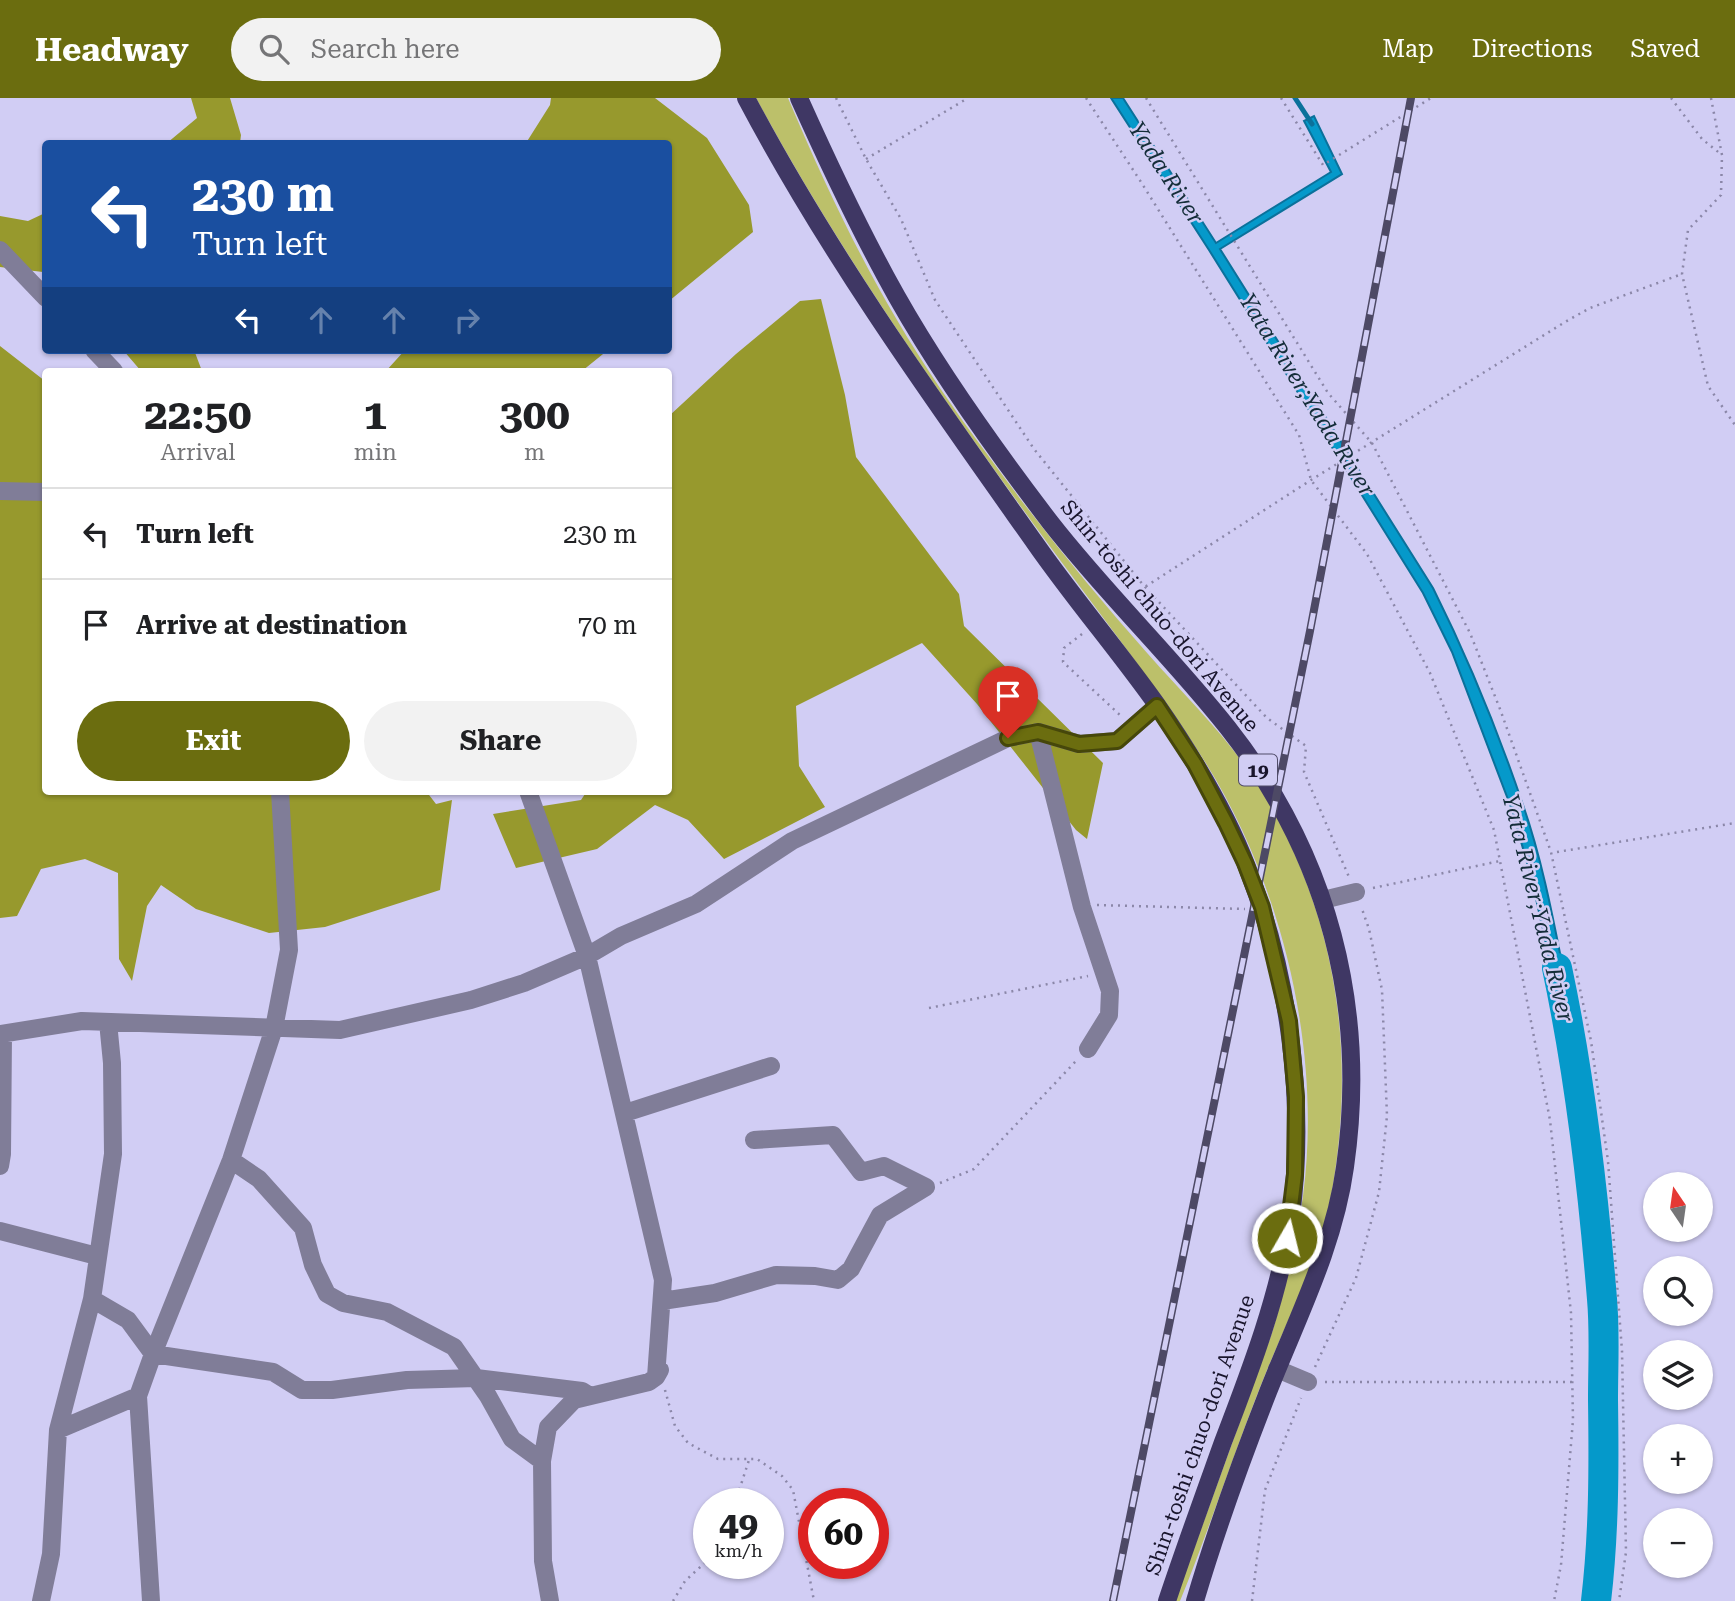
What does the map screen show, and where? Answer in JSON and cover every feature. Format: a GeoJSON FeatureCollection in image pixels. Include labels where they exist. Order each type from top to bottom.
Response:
{"type":"FeatureCollection","features":[{"type":"Feature","properties":{"kind":"main road","name":"Shin-toshi chuo-dori Avenue"},"geometry":{"type":"LineString","coordinates":[[746,98],[832,248],[881,322],[1051,565],[1157,706],[1195,764],[1245,863],[1262,907],[1290,1034],[1296,1097],[1295,1174],[1291,1217],[1283,1259],[1252,1364],[1192,1525],[1167,1601]]}},
{"type":"Feature","properties":{"kind":"main road","name":"Shin-toshi chuo-dori Avenue"},"geometry":{"type":"LineString","coordinates":[[799,98],[864,236],[898,300],[932,355],[1049,521],[1113,599],[1227,727],[1265,780],[1296,835],[1331,924],[1344,982],[1352,1047],[1350,1125],[1345,1171],[1329,1240],[1212,1546],[1195,1601]]}},
{"type":"Feature","properties":{"kind":"street"},"geometry":{"type":"LineString","coordinates":[[0,250],[42,295]]}},
{"type":"Feature","properties":{"kind":"street"},"geometry":{"type":"LineString","coordinates":[[98,354],[111,368]]}},
{"type":"Feature","properties":{"kind":"street"},"geometry":{"type":"LineString","coordinates":[[0,491],[42,492]]}},
{"type":"Feature","properties":{"kind":"street"},"geometry":{"type":"LineString","coordinates":[[0,1166],[1,1034],[82,1021],[340,1030],[471,1000],[524,983],[587,956],[621,936],[696,904],[792,841],[1008,738],[1038,732],[1079,744],[1117,741],[1157,706]]}},
{"type":"Feature","properties":{"kind":"street"},"geometry":{"type":"LineString","coordinates":[[1038,732],[1082,906],[1110,991],[1109,1015],[1088,1049]]}},
{"type":"Feature","properties":{"kind":"street"},"geometry":{"type":"LineString","coordinates":[[151,1601],[138,1396],[231,1160],[274,1028],[289,950],[280,795]]}},
{"type":"Feature","properties":{"kind":"street"},"geometry":{"type":"LineString","coordinates":[[529,795],[587,956],[663,1280],[658,1374],[649,1382],[574,1400],[548,1427],[542,1461],[543,1561],[551,1601]]}},
{"type":"Feature","properties":{"kind":"street"},"geometry":{"type":"LineString","coordinates":[[1323,900],[1356,892]]}},
{"type":"Feature","properties":{"kind":"street"},"geometry":{"type":"LineString","coordinates":[[41,1601],[51,1554],[58,1430],[92,1299],[113,1154],[112,1063],[108,1022]]}},
{"type":"Feature","properties":{"kind":"street"},"geometry":{"type":"LineString","coordinates":[[625,1113],[771,1066]]}},
{"type":"Feature","properties":{"kind":"street"},"geometry":{"type":"LineString","coordinates":[[754,1140],[833,1135],[861,1172],[884,1166],[926,1187]]}},
{"type":"Feature","properties":{"kind":"street"},"geometry":{"type":"LineString","coordinates":[[231,1160],[259,1179],[303,1228],[313,1265],[327,1294],[343,1303],[387,1312],[454,1348],[476,1378],[512,1439],[542,1461]]}},
{"type":"Feature","properties":{"kind":"street"},"geometry":{"type":"LineString","coordinates":[[662,1301],[715,1293],[776,1275],[815,1276],[838,1280],[851,1269],[880,1215],[926,1187]]}},
{"type":"Feature","properties":{"kind":"street"},"geometry":{"type":"LineString","coordinates":[[0,1231],[97,1256]]}},
{"type":"Feature","properties":{"kind":"street"},"geometry":{"type":"LineString","coordinates":[[92,1299],[128,1321],[153,1354],[273,1372],[302,1390],[332,1390],[407,1380],[476,1378],[582,1391],[590,1396]]}},
{"type":"Feature","properties":{"kind":"street"},"geometry":{"type":"LineString","coordinates":[[1278,1369],[1308,1382]]}},
{"type":"Feature","properties":{"kind":"street"},"geometry":{"type":"LineString","coordinates":[[58,1430],[138,1396]]}},
{"type":"Feature","properties":{"kind":"path"},"geometry":{"type":"LineString","coordinates":[[836,98],[866,159],[901,219],[935,300],[1034,449],[1144,586],[1267,718],[1306,746],[1304,772],[1356,892],[1369,929],[1382,990],[1387,1116],[1379,1192],[1356,1278],[1308,1382],[1265,1490],[1252,1601]]}},
{"type":"Feature","properties":{"kind":"path"},"geometry":{"type":"LineString","coordinates":[[866,159],[968,98]]}},
{"type":"Feature","properties":{"kind":"path"},"geometry":{"type":"LineString","coordinates":[[1086,98],[1141,181],[1299,435],[1311,480],[1367,554],[1430,673],[1494,830],[1550,1120],[1571,1313],[1570,1460],[1561,1564],[1554,1601]]}},
{"type":"Feature","properties":{"kind":"path"},"geometry":{"type":"LineString","coordinates":[[1146,98],[1328,393],[1370,444],[1470,633],[1551,852],[1588,1027],[1608,1161],[1622,1351],[1626,1552],[1619,1601]]}},
{"type":"Feature","properties":{"kind":"path"},"geometry":{"type":"LineString","coordinates":[[1281,98],[1322,164],[1431,98]]}},
{"type":"Feature","properties":{"kind":"path"},"geometry":{"type":"LineString","coordinates":[[1671,98],[1702,139],[1722,155]]}},
{"type":"Feature","properties":{"kind":"path"},"geometry":{"type":"LineString","coordinates":[[1711,98],[1722,155],[1721,195],[1688,230],[1682,274],[1708,386],[1735,425]]}},
{"type":"Feature","properties":{"kind":"path"},"geometry":{"type":"LineString","coordinates":[[1132,596],[1311,480],[1590,308],[1682,274]]}},
{"type":"Feature","properties":{"kind":"path"},"geometry":{"type":"LineString","coordinates":[[1085,632],[1064,648],[1063,662],[1133,728]]}},
{"type":"Feature","properties":{"kind":"path"},"geometry":{"type":"LineString","coordinates":[[1557,852],[1735,823]]}},
{"type":"Feature","properties":{"kind":"path"},"geometry":{"type":"LineString","coordinates":[[1356,892],[1500,861]]}},
{"type":"Feature","properties":{"kind":"path"},"geometry":{"type":"LineString","coordinates":[[1082,906],[1262,907]]}},
{"type":"Feature","properties":{"kind":"path"},"geometry":{"type":"LineString","coordinates":[[929,1008],[1104,973]]}},
{"type":"Feature","properties":{"kind":"path"},"geometry":{"type":"LineString","coordinates":[[926,1187],[974,1170],[1088,1049]]}},
{"type":"Feature","properties":{"kind":"path"},"geometry":{"type":"LineString","coordinates":[[658,1374],[675,1426],[688,1443],[718,1459],[757,1459],[782,1476],[793,1490],[814,1601]]}},
{"type":"Feature","properties":{"kind":"path"},"geometry":{"type":"LineString","coordinates":[[1308,1382],[1572,1382]]}},
{"type":"Feature","properties":{"kind":"path"},"geometry":{"type":"LineString","coordinates":[[740,1488],[749,1459]]}},
{"type":"Feature","properties":{"kind":"path"},"geometry":{"type":"LineString","coordinates":[[673,1601],[685,1581],[693,1574]]}},
{"type":"Feature","properties":{"kind":"green space"},"geometry":{"type":"Polygon","coordinates":[[[756,98],[788,98],[852,239],[907,337],[940,388],[1065,556],[1216,729],[1253,777],[1280,824],[1303,873],[1320,923],[1332,973],[1342,1078],[1340,1131],[1333,1185],[1322,1233],[1180,1601],[1175,1601],[1272,1333],[1290,1265],[1303,1196],[1308,1139],[1307,1081],[1300,1022],[1272,905],[1251,850],[1226,797],[1196,748],[1035,526],[888,316],[820,209],[756,98]]]}},
{"type":"Feature","properties":{"kind":"shaded area"},"geometry":{"type":"Polygon","coordinates":[[[191,98],[230,98],[240,140],[171,140],[197,118],[191,98]]]}},
{"type":"Feature","properties":{"kind":"shaded area"},"geometry":{"type":"Polygon","coordinates":[[[551,98],[655,98],[707,138],[749,205],[753,232],[672,299],[672,140],[528,140],[550,105],[551,98]]]}},
{"type":"Feature","properties":{"kind":"shaded area"},"geometry":{"type":"Polygon","coordinates":[[[42,214],[42,272],[0,267],[0,216],[28,221],[42,214]]]}},
{"type":"Feature","properties":{"kind":"shaded area"},"geometry":{"type":"Polygon","coordinates":[[[821,299],[845,395],[856,457],[959,594],[964,626],[1103,763],[1087,839],[1076,830],[977,704],[922,643],[796,706],[799,766],[825,807],[724,859],[688,820],[655,805],[597,849],[516,868],[493,814],[581,800],[584,795],[672,795],[672,413],[736,354],[800,301],[821,299]]]}},
{"type":"Feature","properties":{"kind":"shaded area"},"geometry":{"type":"Polygon","coordinates":[[[0,346],[42,379],[42,795],[429,795],[436,804],[452,800],[440,890],[325,927],[269,933],[196,909],[161,885],[147,906],[132,981],[119,959],[118,873],[85,859],[41,869],[17,916],[0,918],[0,346]]]}},
{"type":"Feature","properties":{"kind":"shaded area"},"geometry":{"type":"Polygon","coordinates":[[[126,354],[196,354],[201,368],[138,368],[126,354]]]}},
{"type":"Feature","properties":{"kind":"shaded area"},"geometry":{"type":"Polygon","coordinates":[[[401,354],[603,354],[586,368],[389,368],[401,354]]]}},
{"type":"Feature","properties":{"kind":"water","name":"Yada River"},"geometry":{"type":"Polygon","coordinates":[[[1111,98],[1123,98],[1216,243],[1331,172],[1304,121],[1314,116],[1342,174],[1220,249],[1433,588],[1458,641],[1493,722],[1531,830],[1571,1008],[1560,1009],[1532,880],[1512,810],[1452,652],[1423,593],[1111,98]]]}},
{"type":"Feature","properties":{"kind":"waterway"},"geometry":{"type":"LineString","coordinates":[[1295,98],[1312,124]]}},
{"type":"Feature","properties":{"kind":"waterway","name":"Yata River;Yada River"},"geometry":{"type":"LineString","coordinates":[[1557,968],[1585,1132],[1603,1311],[1603,1501],[1596,1601]]}},
{"type":"Feature","properties":{"kind":"railway"},"geometry":{"type":"LineString","coordinates":[[1113,1601],[1310,631],[1411,98]]}},
{"type":"Feature","properties":{"kind":"route"},"geometry":{"type":"LineString","coordinates":[[1008,738],[1038,732],[1079,744],[1117,741],[1157,706],[1195,764],[1245,863],[1262,907],[1289,1021],[1296,1097],[1295,1174],[1287,1238]]}}]}
